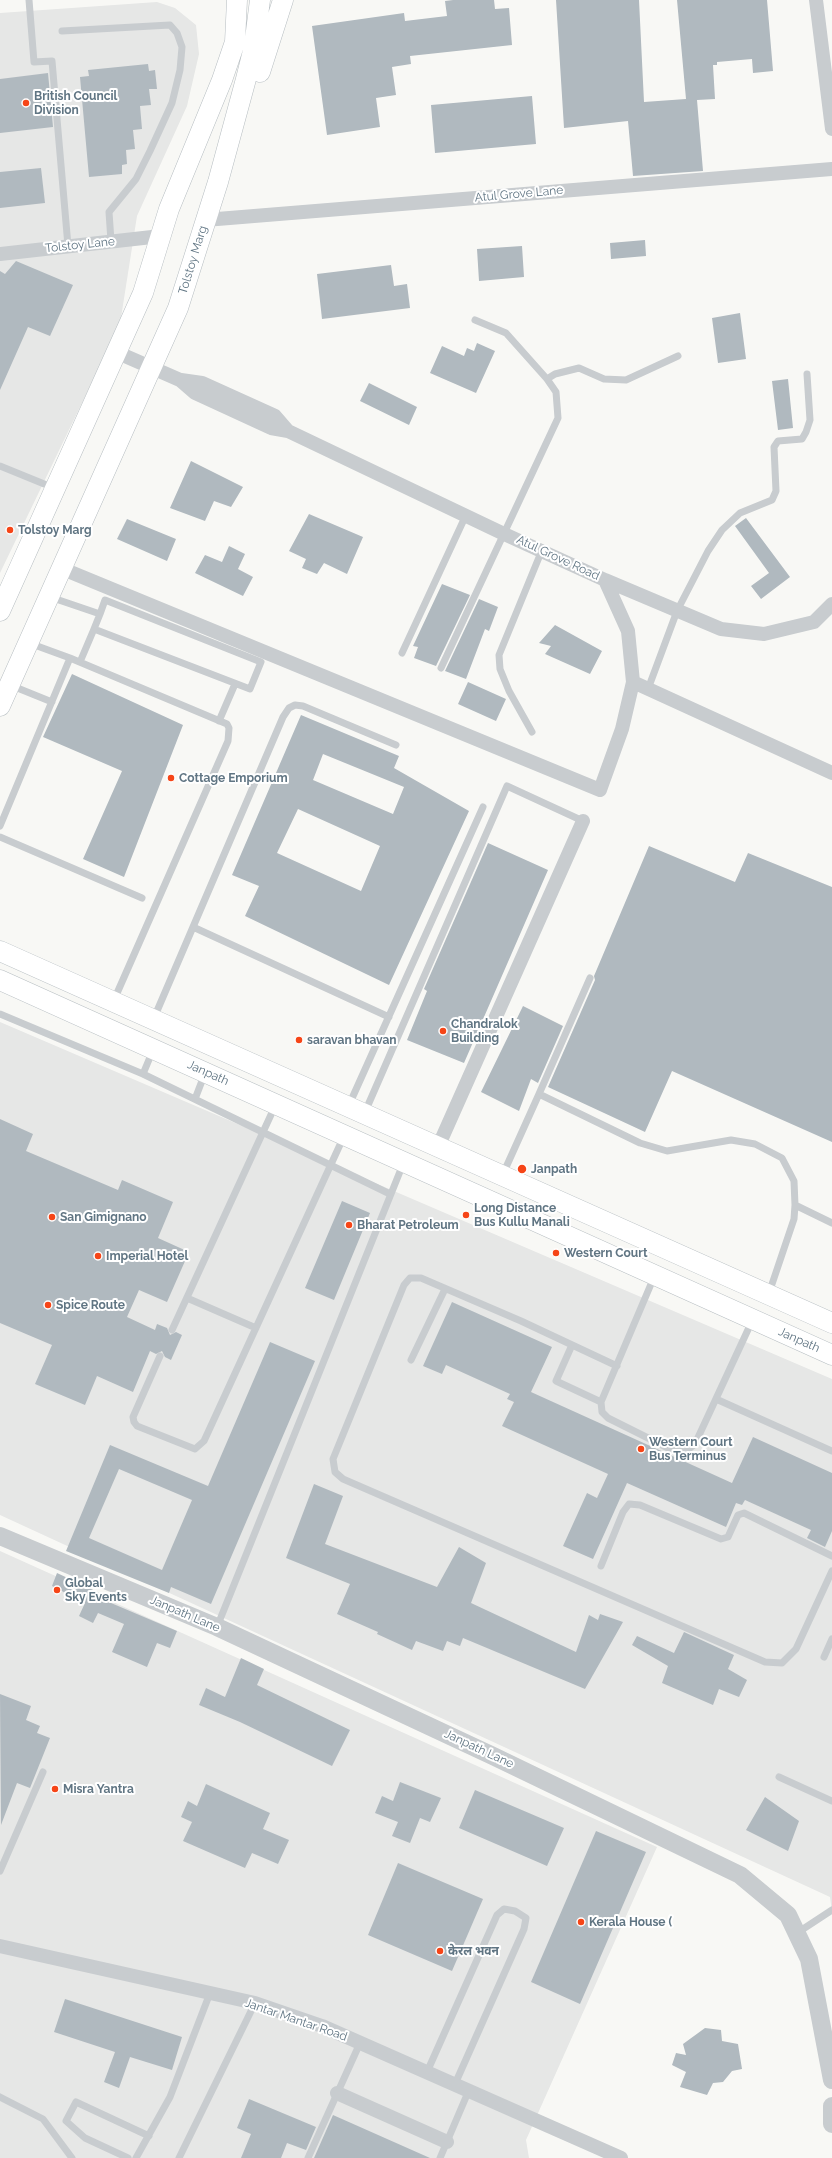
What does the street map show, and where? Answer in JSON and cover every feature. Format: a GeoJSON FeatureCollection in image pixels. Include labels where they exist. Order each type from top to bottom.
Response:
{"type":"FeatureCollection","features":[{"type":"Feature","properties":{"kind":"main road"},"geometry":{"type":"LineString","coordinates":[[224,0],[236,22]]}},
{"type":"Feature","properties":{"kind":"main road"},"geometry":{"type":"LineString","coordinates":[[0,611],[143,293],[169,209],[222,80],[234,42],[237,0]]}},
{"type":"Feature","properties":{"kind":"main road","name":"Tolstoy Marg"},"geometry":{"type":"LineString","coordinates":[[0,706],[63,569],[178,308],[218,182],[254,47],[260,0]]}},
{"type":"Feature","properties":{"kind":"main road"},"geometry":{"type":"LineString","coordinates":[[218,182],[241,133],[283,0]]}},
{"type":"Feature","properties":{"kind":"main road"},"geometry":{"type":"LineString","coordinates":[[0,952],[832,1323]]}},
{"type":"Feature","properties":{"kind":"main road","name":"Janpath"},"geometry":{"type":"LineString","coordinates":[[0,980],[832,1355]]}},
{"type":"Feature","properties":{"kind":"street"},"geometry":{"type":"LineString","coordinates":[[816,0],[832,129]]}},
{"type":"Feature","properties":{"kind":"street","name":"Atul Grove Lane"},"geometry":{"type":"LineString","coordinates":[[205,220],[832,169]]}},
{"type":"Feature","properties":{"kind":"street","name":"Tolstoy Lane"},"geometry":{"type":"LineString","coordinates":[[0,254],[161,236]]}},
{"type":"Feature","properties":{"kind":"street","name":"Atul Grove Road"},"geometry":{"type":"LineString","coordinates":[[116,352],[152,366],[180,380],[195,393],[271,428],[288,431],[466,514],[502,533],[605,580],[721,629],[764,634],[814,622],[832,604]]}},
{"type":"Feature","properties":{"kind":"street"},"geometry":{"type":"LineString","coordinates":[[63,569],[600,790],[622,729],[633,682],[628,631],[605,580]]}},
{"type":"Feature","properties":{"kind":"street"},"geometry":{"type":"LineString","coordinates":[[633,682],[832,773]]}},
{"type":"Feature","properties":{"kind":"street"},"geometry":{"type":"LineString","coordinates":[[438,1147],[583,821]]}},
{"type":"Feature","properties":{"kind":"street","name":"Janpath Lane"},"geometry":{"type":"LineString","coordinates":[[0,1536],[217,1627],[493,1756],[740,1875],[788,1915],[796,1934],[810,1959],[832,2080]]}},
{"type":"Feature","properties":{"kind":"street","name":"Jantar Mantar Road"},"geometry":{"type":"LineString","coordinates":[[0,1946],[255,2003],[322,2026],[621,2158]]}},
{"type":"Feature","properties":{"kind":"street"},"geometry":{"type":"LineString","coordinates":[[337,2093],[447,2142]]}},
{"type":"Feature","properties":{"kind":"street"},"geometry":{"type":"LineString","coordinates":[[832,2106],[832,2124]]}},
{"type":"Feature","properties":{"kind":"lane"},"geometry":{"type":"LineString","coordinates":[[29,0],[34,62],[52,61],[68,246]]}},
{"type":"Feature","properties":{"kind":"lane"},"geometry":{"type":"LineString","coordinates":[[62,31],[170,25],[177,33],[182,47],[180,70],[172,103],[136,179],[109,212],[111,241]]}},
{"type":"Feature","properties":{"kind":"lane"},"geometry":{"type":"LineString","coordinates":[[441,668],[502,533],[558,418],[556,392],[547,379],[506,333],[475,320]]}},
{"type":"Feature","properties":{"kind":"lane"},"geometry":{"type":"LineString","coordinates":[[547,379],[560,372],[579,368],[604,380],[626,380],[678,356]]}},
{"type":"Feature","properties":{"kind":"lane"},"geometry":{"type":"LineString","coordinates":[[648,689],[677,611],[708,551],[722,530],[740,513],[772,500],[776,491],[774,447],[778,441],[802,439],[810,420],[807,374]]}},
{"type":"Feature","properties":{"kind":"lane"},"geometry":{"type":"LineString","coordinates":[[0,466],[55,489]]}},
{"type":"Feature","properties":{"kind":"lane"},"geometry":{"type":"LineString","coordinates":[[402,653],[466,514]]}},
{"type":"Feature","properties":{"kind":"lane"},"geometry":{"type":"LineString","coordinates":[[532,732],[509,691],[500,669],[499,656],[542,550]]}},
{"type":"Feature","properties":{"kind":"lane"},"geometry":{"type":"LineString","coordinates":[[50,597],[100,614]]}},
{"type":"Feature","properties":{"kind":"lane"},"geometry":{"type":"LineString","coordinates":[[80,662],[105,600],[261,662],[250,690],[94,629]]}},
{"type":"Feature","properties":{"kind":"lane"},"geometry":{"type":"LineString","coordinates":[[29,643],[80,662],[219,721],[229,728],[228,740],[113,1002]]}},
{"type":"Feature","properties":{"kind":"lane"},"geometry":{"type":"LineString","coordinates":[[0,826],[70,658]]}},
{"type":"Feature","properties":{"kind":"lane"},"geometry":{"type":"LineString","coordinates":[[219,721],[235,684]]}},
{"type":"Feature","properties":{"kind":"lane"},"geometry":{"type":"LineString","coordinates":[[10,685],[52,702]]}},
{"type":"Feature","properties":{"kind":"lane"},"geometry":{"type":"LineString","coordinates":[[153,1020],[283,717],[289,708],[295,705],[303,706],[396,745]]}},
{"type":"Feature","properties":{"kind":"lane"},"geometry":{"type":"LineString","coordinates":[[356,1111],[507,786],[583,821]]}},
{"type":"Feature","properties":{"kind":"lane"},"geometry":{"type":"LineString","coordinates":[[356,1111],[389,1017],[483,807]]}},
{"type":"Feature","properties":{"kind":"lane"},"geometry":{"type":"LineString","coordinates":[[0,837],[142,898]]}},
{"type":"Feature","properties":{"kind":"lane"},"geometry":{"type":"LineString","coordinates":[[193,927],[389,1017]]}},
{"type":"Feature","properties":{"kind":"lane"},"geometry":{"type":"LineString","coordinates":[[502,1176],[590,978]]}},
{"type":"Feature","properties":{"kind":"lane"},"geometry":{"type":"LineString","coordinates":[[0,1014],[142,1074],[390,1194]]}},
{"type":"Feature","properties":{"kind":"lane"},"geometry":{"type":"LineString","coordinates":[[142,1074],[154,1049]]}},
{"type":"Feature","properties":{"kind":"lane"},"geometry":{"type":"LineString","coordinates":[[194,1099],[206,1072]]}},
{"type":"Feature","properties":{"kind":"lane"},"geometry":{"type":"LineString","coordinates":[[539,1094],[640,1143],[667,1151],[731,1140],[755,1144],[782,1158],[794,1181],[794,1219],[768,1295]]}},
{"type":"Feature","properties":{"kind":"lane"},"geometry":{"type":"LineString","coordinates":[[172,1330],[276,1104]]}},
{"type":"Feature","properties":{"kind":"lane"},"geometry":{"type":"LineString","coordinates":[[160,1356],[132,1417],[134,1422],[144,1429],[195,1449],[204,1440],[344,1135]]}},
{"type":"Feature","properties":{"kind":"lane"},"geometry":{"type":"LineString","coordinates":[[217,1627],[404,1162]]}},
{"type":"Feature","properties":{"kind":"lane"},"geometry":{"type":"LineString","coordinates":[[795,1205],[832,1223]]}},
{"type":"Feature","properties":{"kind":"lane"},"geometry":{"type":"LineString","coordinates":[[655,1275],[601,1402],[602,1412],[608,1418],[672,1450],[685,1452],[695,1444],[753,1319]]}},
{"type":"Feature","properties":{"kind":"lane"},"geometry":{"type":"LineString","coordinates":[[616,1366],[446,1289],[420,1278],[410,1278],[404,1285],[333,1459],[335,1472],[343,1479],[765,1662],[782,1663],[796,1649],[832,1571]]}},
{"type":"Feature","properties":{"kind":"lane"},"geometry":{"type":"LineString","coordinates":[[412,1360],[446,1289]]}},
{"type":"Feature","properties":{"kind":"lane"},"geometry":{"type":"LineString","coordinates":[[187,1298],[256,1328]]}},
{"type":"Feature","properties":{"kind":"lane"},"geometry":{"type":"LineString","coordinates":[[572,1345],[556,1381],[601,1402]]}},
{"type":"Feature","properties":{"kind":"lane"},"geometry":{"type":"LineString","coordinates":[[716,1400],[832,1451]]}},
{"type":"Feature","properties":{"kind":"lane"},"geometry":{"type":"LineString","coordinates":[[601,1566],[624,1512],[629,1504],[640,1505],[720,1538],[728,1537],[738,1516],[744,1513],[832,1556]]}},
{"type":"Feature","properties":{"kind":"lane"},"geometry":{"type":"LineString","coordinates":[[824,1657],[832,1638]]}},
{"type":"Feature","properties":{"kind":"lane"},"geometry":{"type":"LineString","coordinates":[[0,1871],[43,1772]]}},
{"type":"Feature","properties":{"kind":"lane"},"geometry":{"type":"LineString","coordinates":[[779,1777],[832,1801]]}},
{"type":"Feature","properties":{"kind":"lane"},"geometry":{"type":"LineString","coordinates":[[427,2072],[496,1915],[504,1909],[515,1911],[526,1918],[524,1929],[455,2084]]}},
{"type":"Feature","properties":{"kind":"lane"},"geometry":{"type":"LineString","coordinates":[[796,1934],[832,1910]]}},
{"type":"Feature","properties":{"kind":"lane"},"geometry":{"type":"LineString","coordinates":[[136,2158],[170,2097],[210,1992]]}},
{"type":"Feature","properties":{"kind":"lane"},"geometry":{"type":"LineString","coordinates":[[179,2158],[255,2003]]}},
{"type":"Feature","properties":{"kind":"lane"},"geometry":{"type":"LineString","coordinates":[[308,2158],[360,2043]]}},
{"type":"Feature","properties":{"kind":"lane"},"geometry":{"type":"LineString","coordinates":[[440,2158],[468,2090]]}},
{"type":"Feature","properties":{"kind":"lane"},"geometry":{"type":"LineString","coordinates":[[0,2097],[43,2119],[72,2158]]}},
{"type":"Feature","properties":{"kind":"lane"},"geometry":{"type":"LineString","coordinates":[[128,2158],[85,2138],[66,2121],[76,2102],[149,2136]]}},
{"type":"Feature","properties":{"kind":"shaded area"},"geometry":{"type":"Polygon","coordinates":[[[157,2],[175,8],[196,25],[199,54],[187,106],[137,216],[120,324],[0,573],[0,13],[157,2]]]}},
{"type":"Feature","properties":{"kind":"shaded area"},"geometry":{"type":"Polygon","coordinates":[[[0,1022],[832,1379],[832,1912],[830,1897],[0,1515],[0,1022]]]}},
{"type":"Feature","properties":{"kind":"shaded area"},"geometry":{"type":"Polygon","coordinates":[[[0,1551],[657,1847],[526,2140],[529,2158],[0,2158],[0,1551]]]}},
{"type":"Feature","properties":{"kind":"building"},"geometry":{"type":"Polygon","coordinates":[[[494,0],[495,9],[509,8],[512,45],[410,56],[411,64],[392,67],[396,95],[376,98],[380,127],[327,135],[312,26],[404,13],[405,21],[447,16],[445,1],[494,0]]]}},
{"type":"Feature","properties":{"kind":"building"},"geometry":{"type":"Polygon","coordinates":[[[556,0],[639,0],[644,102],[686,99],[677,0],[767,0],[773,71],[753,73],[752,59],[717,62],[717,65],[713,65],[715,99],[697,100],[703,171],[633,176],[628,121],[564,128],[556,0]]]}},
{"type":"Feature","properties":{"kind":"building"},"geometry":{"type":"Polygon","coordinates":[[[148,64],[149,71],[155,70],[157,89],[149,89],[151,105],[140,106],[142,129],[133,130],[135,149],[126,150],[127,164],[122,165],[122,174],[89,177],[80,77],[89,76],[88,70],[148,64]]]}},
{"type":"Feature","properties":{"kind":"building","name":"British Council Division"},"geometry":{"type":"Polygon","coordinates":[[[48,73],[53,127],[0,133],[0,79],[48,73]]]}},
{"type":"Feature","properties":{"kind":"building"},"geometry":{"type":"Polygon","coordinates":[[[532,96],[536,144],[435,153],[431,105],[532,96]]]}},
{"type":"Feature","properties":{"kind":"building"},"geometry":{"type":"Polygon","coordinates":[[[41,168],[45,203],[0,208],[0,172],[41,168]]]}},
{"type":"Feature","properties":{"kind":"building"},"geometry":{"type":"Polygon","coordinates":[[[645,240],[646,256],[611,259],[610,243],[645,240]]]}},
{"type":"Feature","properties":{"kind":"building"},"geometry":{"type":"Polygon","coordinates":[[[522,246],[524,277],[479,281],[477,249],[522,246]]]}},
{"type":"Feature","properties":{"kind":"building"},"geometry":{"type":"Polygon","coordinates":[[[16,261],[73,285],[50,336],[28,327],[0,390],[0,271],[5,274],[16,261]]]}},
{"type":"Feature","properties":{"kind":"building"},"geometry":{"type":"Polygon","coordinates":[[[391,265],[394,286],[407,284],[410,308],[322,319],[317,274],[391,265]]]}},
{"type":"Feature","properties":{"kind":"building"},"geometry":{"type":"Polygon","coordinates":[[[740,313],[746,359],[718,363],[712,318],[740,313]]]}},
{"type":"Feature","properties":{"kind":"building"},"geometry":{"type":"Polygon","coordinates":[[[477,343],[495,351],[476,393],[430,373],[442,346],[464,356],[467,348],[474,351],[477,343]]]}},
{"type":"Feature","properties":{"kind":"building"},"geometry":{"type":"Polygon","coordinates":[[[788,379],[793,428],[778,430],[772,381],[788,379]]]}},
{"type":"Feature","properties":{"kind":"building"},"geometry":{"type":"Polygon","coordinates":[[[369,383],[417,407],[409,425],[360,401],[369,383]]]}},
{"type":"Feature","properties":{"kind":"building"},"geometry":{"type":"Polygon","coordinates":[[[191,461],[243,487],[231,507],[214,501],[205,521],[170,508],[191,461]]]}},
{"type":"Feature","properties":{"kind":"building"},"geometry":{"type":"Polygon","coordinates":[[[309,514],[363,537],[347,574],[324,563],[317,574],[302,568],[306,559],[289,551],[309,514]]]}},
{"type":"Feature","properties":{"kind":"building"},"geometry":{"type":"Polygon","coordinates":[[[746,518],[790,577],[761,599],[751,586],[769,573],[735,526],[746,518]]]}},
{"type":"Feature","properties":{"kind":"building"},"geometry":{"type":"Polygon","coordinates":[[[127,519],[176,539],[167,561],[117,539],[127,519]]]}},
{"type":"Feature","properties":{"kind":"building"},"geometry":{"type":"Polygon","coordinates":[[[229,546],[245,554],[238,569],[253,577],[243,596],[195,573],[205,555],[222,562],[229,546]]]}},
{"type":"Feature","properties":{"kind":"building"},"geometry":{"type":"Polygon","coordinates":[[[442,584],[470,595],[436,666],[414,658],[418,647],[413,646],[442,584]]]}},
{"type":"Feature","properties":{"kind":"building"},"geometry":{"type":"Polygon","coordinates":[[[479,599],[498,607],[489,631],[485,629],[466,679],[445,671],[479,599]]]}},
{"type":"Feature","properties":{"kind":"building"},"geometry":{"type":"Polygon","coordinates":[[[555,625],[602,651],[590,674],[545,654],[551,646],[539,643],[555,625]]]}},
{"type":"Feature","properties":{"kind":"building"},"geometry":{"type":"Polygon","coordinates":[[[72,674],[183,725],[124,877],[83,859],[122,771],[43,737],[72,674]]]}},
{"type":"Feature","properties":{"kind":"building"},"geometry":{"type":"Polygon","coordinates":[[[468,682],[506,699],[496,721],[458,704],[468,682]]]}},
{"type":"Feature","properties":{"kind":"building"},"geometry":{"type":"Polygon","coordinates":[[[301,715],[399,756],[394,768],[469,811],[389,985],[245,916],[259,886],[232,875],[301,715]],[[323,754],[313,780],[393,814],[404,787],[323,754]],[[298,809],[277,853],[361,891],[380,846],[298,809]]]}},
{"type":"Feature","properties":{"kind":"building"},"geometry":{"type":"Polygon","coordinates":[[[488,843],[548,870],[464,1063],[407,1040],[427,991],[424,989],[488,843]]]}},
{"type":"Feature","properties":{"kind":"building"},"geometry":{"type":"Polygon","coordinates":[[[649,846],[735,882],[748,853],[832,887],[832,1142],[672,1071],[645,1132],[548,1087],[595,980],[594,976],[649,846]]]}},
{"type":"Feature","properties":{"kind":"building"},"geometry":{"type":"Polygon","coordinates":[[[523,1006],[563,1026],[538,1083],[531,1079],[519,1111],[481,1092],[523,1006]]]}},
{"type":"Feature","properties":{"kind":"building"},"geometry":{"type":"Polygon","coordinates":[[[0,1119],[33,1134],[26,1151],[118,1190],[122,1180],[173,1202],[158,1238],[189,1252],[167,1302],[139,1290],[127,1317],[155,1330],[157,1324],[167,1328],[170,1335],[176,1332],[182,1335],[171,1360],[165,1357],[162,1351],[156,1354],[150,1351],[133,1392],[97,1376],[85,1405],[35,1384],[52,1345],[0,1323],[0,1119]]]}},
{"type":"Feature","properties":{"kind":"building"},"geometry":{"type":"Polygon","coordinates":[[[342,1201],[370,1213],[334,1300],[305,1288],[342,1201]]]}},
{"type":"Feature","properties":{"kind":"building"},"geometry":{"type":"Polygon","coordinates":[[[452,1302],[552,1347],[531,1392],[732,1483],[753,1437],[832,1473],[832,1531],[825,1547],[807,1538],[811,1530],[745,1500],[742,1505],[736,1503],[726,1527],[627,1483],[593,1559],[563,1546],[587,1493],[597,1498],[608,1474],[502,1426],[514,1402],[507,1399],[510,1394],[446,1365],[442,1374],[423,1366],[452,1302]]]}},
{"type":"Feature","properties":{"kind":"building"},"geometry":{"type":"Polygon","coordinates":[[[270,1342],[315,1361],[211,1604],[171,1587],[169,1593],[66,1551],[110,1445],[208,1486],[270,1342]],[[119,1469],[89,1538],[162,1570],[192,1500],[119,1469]]]}},
{"type":"Feature","properties":{"kind":"building"},"geometry":{"type":"Polygon","coordinates":[[[314,1484],[343,1496],[325,1544],[437,1587],[459,1547],[486,1563],[471,1603],[576,1652],[589,1615],[598,1620],[600,1614],[623,1622],[585,1689],[463,1638],[460,1646],[447,1641],[443,1651],[416,1641],[412,1650],[377,1634],[378,1632],[337,1614],[350,1584],[286,1558],[314,1484]]]}},
{"type":"Feature","properties":{"kind":"building"},"geometry":{"type":"Polygon","coordinates":[[[57,1573],[106,1596],[104,1600],[177,1631],[170,1648],[157,1643],[147,1667],[112,1652],[124,1624],[98,1613],[93,1623],[79,1616],[85,1603],[52,1586],[57,1573]]]}},
{"type":"Feature","properties":{"kind":"building"},"geometry":{"type":"Polygon","coordinates":[[[684,1632],[734,1655],[728,1669],[747,1680],[739,1697],[719,1689],[713,1705],[662,1683],[668,1666],[632,1645],[637,1636],[674,1653],[684,1632]]]}},
{"type":"Feature","properties":{"kind":"building"},"geometry":{"type":"Polygon","coordinates":[[[241,1658],[264,1669],[257,1685],[350,1730],[332,1766],[240,1722],[199,1705],[206,1688],[225,1697],[241,1658]]]}},
{"type":"Feature","properties":{"kind":"building"},"geometry":{"type":"Polygon","coordinates":[[[0,1694],[31,1706],[26,1720],[40,1726],[37,1733],[50,1738],[30,1788],[17,1783],[1,1825],[0,1694]]]}},
{"type":"Feature","properties":{"kind":"building"},"geometry":{"type":"Polygon","coordinates":[[[400,1782],[441,1798],[430,1822],[420,1818],[410,1843],[392,1836],[398,1822],[375,1813],[382,1796],[393,1801],[400,1782]]]}},
{"type":"Feature","properties":{"kind":"building"},"geometry":{"type":"Polygon","coordinates":[[[206,1784],[270,1813],[263,1829],[289,1840],[278,1864],[252,1853],[245,1868],[183,1841],[192,1822],[181,1817],[188,1801],[197,1806],[206,1784]]]}},
{"type":"Feature","properties":{"kind":"building"},"geometry":{"type":"Polygon","coordinates":[[[475,1790],[564,1828],[547,1866],[459,1828],[475,1790]]]}},
{"type":"Feature","properties":{"kind":"building"},"geometry":{"type":"Polygon","coordinates":[[[765,1797],[799,1821],[788,1851],[746,1830],[765,1797]]]}},
{"type":"Feature","properties":{"kind":"building"},"geometry":{"type":"Polygon","coordinates":[[[596,1831],[646,1852],[580,2004],[531,1982],[596,1831]]]}},
{"type":"Feature","properties":{"kind":"building"},"geometry":{"type":"Polygon","coordinates":[[[398,1863],[483,1899],[452,1971],[368,1935],[398,1863]]]}},
{"type":"Feature","properties":{"kind":"building"},"geometry":{"type":"Polygon","coordinates":[[[65,1999],[182,2037],[172,2070],[130,2057],[119,2088],[104,2082],[115,2052],[54,2032],[65,1999]]]}},
{"type":"Feature","properties":{"kind":"building"},"geometry":{"type":"Polygon","coordinates":[[[705,2028],[721,2030],[722,2041],[738,2044],[742,2069],[732,2071],[723,2082],[713,2083],[707,2095],[680,2087],[686,2072],[672,2065],[676,2053],[686,2055],[683,2044],[705,2028]]]}},
{"type":"Feature","properties":{"kind":"building"},"geometry":{"type":"Polygon","coordinates":[[[249,2099],[316,2127],[306,2150],[287,2143],[281,2158],[241,2158],[251,2134],[237,2128],[249,2099]]]}},
{"type":"Feature","properties":{"kind":"building"},"geometry":{"type":"Polygon","coordinates":[[[333,2115],[430,2158],[314,2158],[333,2115]]]}},
{"type":"Feature","properties":{"kind":"place","name":"British Council Division"},"geometry":{"type":"Point","coordinates":[26,103]}},
{"type":"Feature","properties":{"kind":"place","name":"Tolstoy Marg"},"geometry":{"type":"Point","coordinates":[10,530]}},
{"type":"Feature","properties":{"kind":"place","name":"Cottage Emporium"},"geometry":{"type":"Point","coordinates":[171,778]}},
{"type":"Feature","properties":{"kind":"place","name":"Chandralok Building"},"geometry":{"type":"Point","coordinates":[443,1031]}},
{"type":"Feature","properties":{"kind":"place","name":"saravan bhavan"},"geometry":{"type":"Point","coordinates":[299,1040]}},
{"type":"Feature","properties":{"kind":"place","name":"Janpath"},"geometry":{"type":"Point","coordinates":[522,1169]}},
{"type":"Feature","properties":{"kind":"place","name":"Long Distance Bus Kullu Manali"},"geometry":{"type":"Point","coordinates":[466,1215]}},
{"type":"Feature","properties":{"kind":"place","name":"San Gimignano"},"geometry":{"type":"Point","coordinates":[52,1217]}},
{"type":"Feature","properties":{"kind":"place","name":"Bharat Petroleum"},"geometry":{"type":"Point","coordinates":[349,1225]}},
{"type":"Feature","properties":{"kind":"place","name":"Western Court"},"geometry":{"type":"Point","coordinates":[556,1253]}},
{"type":"Feature","properties":{"kind":"place","name":"Imperial Hotel"},"geometry":{"type":"Point","coordinates":[98,1256]}},
{"type":"Feature","properties":{"kind":"place","name":"Spice Route"},"geometry":{"type":"Point","coordinates":[48,1305]}},
{"type":"Feature","properties":{"kind":"place","name":"Western Court Bus Terminus"},"geometry":{"type":"Point","coordinates":[641,1449]}},
{"type":"Feature","properties":{"kind":"place","name":"Global Sky Events"},"geometry":{"type":"Point","coordinates":[57,1590]}},
{"type":"Feature","properties":{"kind":"place","name":"Misra Yantra"},"geometry":{"type":"Point","coordinates":[55,1789]}},
{"type":"Feature","properties":{"kind":"place","name":"Kerala House ("},"geometry":{"type":"Point","coordinates":[581,1922]}},
{"type":"Feature","properties":{"kind":"place","name":"केरल भवन"},"geometry":{"type":"Point","coordinates":[440,1951]}}]}
